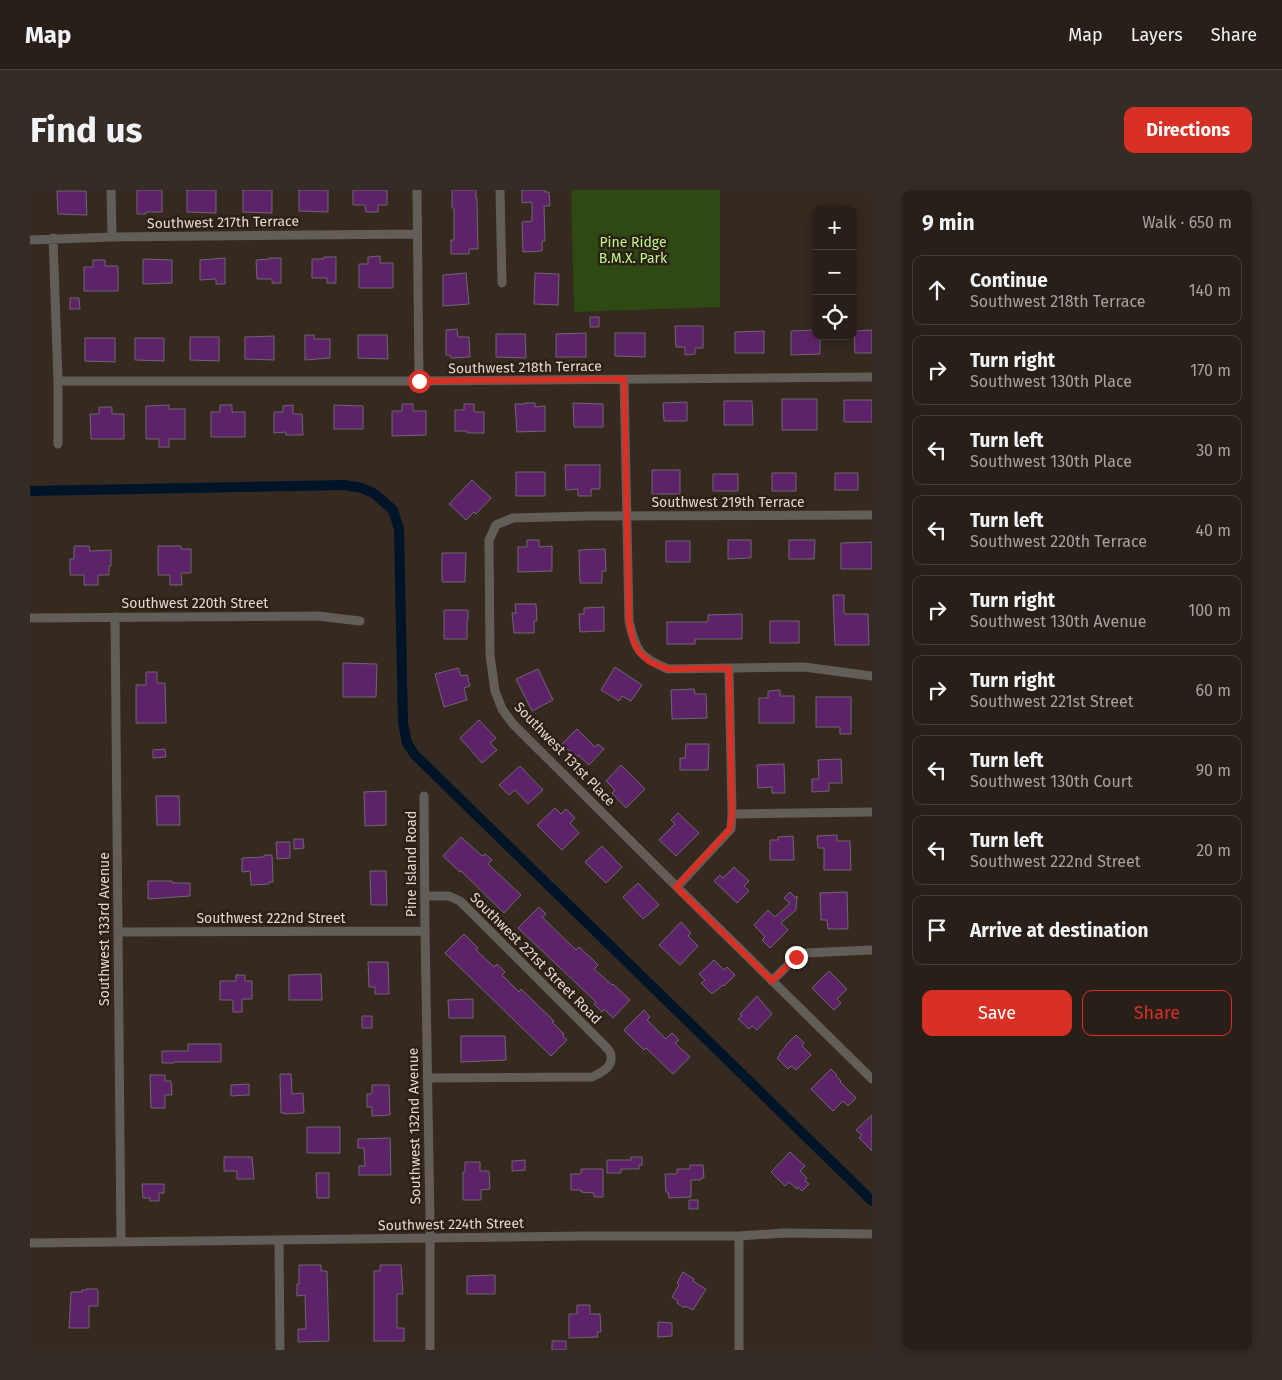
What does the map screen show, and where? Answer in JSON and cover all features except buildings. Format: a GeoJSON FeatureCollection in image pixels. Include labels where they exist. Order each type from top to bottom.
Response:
{"type":"FeatureCollection","features":[{"type":"Feature","properties":{"kind":"street"},"geometry":{"type":"LineString","coordinates":[[111,190],[112,237]]}},
{"type":"Feature","properties":{"kind":"street"},"geometry":{"type":"LineString","coordinates":[[417,190],[419,381]]}},
{"type":"Feature","properties":{"kind":"street"},"geometry":{"type":"LineString","coordinates":[[500,190],[502,282]]}},
{"type":"Feature","properties":{"kind":"street","name":"Southwest 217th Terrace"},"geometry":{"type":"LineString","coordinates":[[30,240],[112,237],[417,234]]}},
{"type":"Feature","properties":{"kind":"street"},"geometry":{"type":"LineString","coordinates":[[53,238],[58,381],[58,444]]}},
{"type":"Feature","properties":{"kind":"street","name":"Southwest 218th Terrace"},"geometry":{"type":"LineString","coordinates":[[58,381],[419,381],[872,377]]}},
{"type":"Feature","properties":{"kind":"street"},"geometry":{"type":"LineString","coordinates":[[624,379],[629,621],[633,640],[639,652],[650,662],[668,669],[804,667],[872,676]]}},
{"type":"Feature","properties":{"kind":"street","name":"Southwest 219th Terrace"},"geometry":{"type":"LineString","coordinates":[[496,525],[513,518],[872,515]]}},
{"type":"Feature","properties":{"kind":"street","name":"Southwest 131st Place"},"geometry":{"type":"LineString","coordinates":[[496,525],[489,540],[490,655],[495,691],[502,709],[513,724],[872,1079]]}},
{"type":"Feature","properties":{"kind":"street","name":"Southwest 220th Street"},"geometry":{"type":"LineString","coordinates":[[30,618],[318,616],[360,621]]}},
{"type":"Feature","properties":{"kind":"street","name":"Southwest 133rd Avenue"},"geometry":{"type":"LineString","coordinates":[[115,617],[121,1242]]}},
{"type":"Feature","properties":{"kind":"street"},"geometry":{"type":"LineString","coordinates":[[676,887],[730,829],[732,814],[729,668]]}},
{"type":"Feature","properties":{"kind":"street","name":"Pine Island Road"},"geometry":{"type":"LineString","coordinates":[[424,796],[425,931]]}},
{"type":"Feature","properties":{"kind":"street"},"geometry":{"type":"LineString","coordinates":[[732,814],[872,812]]}},
{"type":"Feature","properties":{"kind":"street","name":"Southwest 221st Street Road"},"geometry":{"type":"LineString","coordinates":[[425,896],[449,896],[460,901],[610,1051],[610,1063],[605,1071],[592,1077],[427,1078]]}},
{"type":"Feature","properties":{"kind":"street","name":"Southwest 222nd Street"},"geometry":{"type":"LineString","coordinates":[[118,932],[425,931]]}},
{"type":"Feature","properties":{"kind":"street","name":"Southwest 132nd Avenue"},"geometry":{"type":"LineString","coordinates":[[425,931],[430,1349]]}},
{"type":"Feature","properties":{"kind":"street"},"geometry":{"type":"LineString","coordinates":[[772,981],[796,957],[805,953],[872,950]]}},
{"type":"Feature","properties":{"kind":"street","name":"Southwest 224th Street"},"geometry":{"type":"LineString","coordinates":[[30,1243],[872,1234]]}},
{"type":"Feature","properties":{"kind":"street"},"geometry":{"type":"LineString","coordinates":[[739,1236],[739,1350]]}},
{"type":"Feature","properties":{"kind":"street"},"geometry":{"type":"LineString","coordinates":[[280,1240],[280,1350]]}},
{"type":"Feature","properties":{"kind":"green space","name":"Pine Ridge B.M.X. Park"},"geometry":{"type":"Polygon","coordinates":[[[571,190],[720,190],[720,307],[574,312],[571,190]]]}},
{"type":"Feature","properties":{"kind":"waterway"},"geometry":{"type":"LineString","coordinates":[[30,491],[344,485],[362,488],[375,494],[393,510],[399,529],[403,723],[407,743],[415,755],[872,1201]]}},
{"type":"Feature","properties":{"kind":"route"},"geometry":{"type":"LineString","coordinates":[[419,381],[624,379],[629,621],[633,640],[639,652],[650,662],[668,669],[729,668],[732,821],[730,829],[723,838],[676,887],[772,981],[796,957]]}}]}
